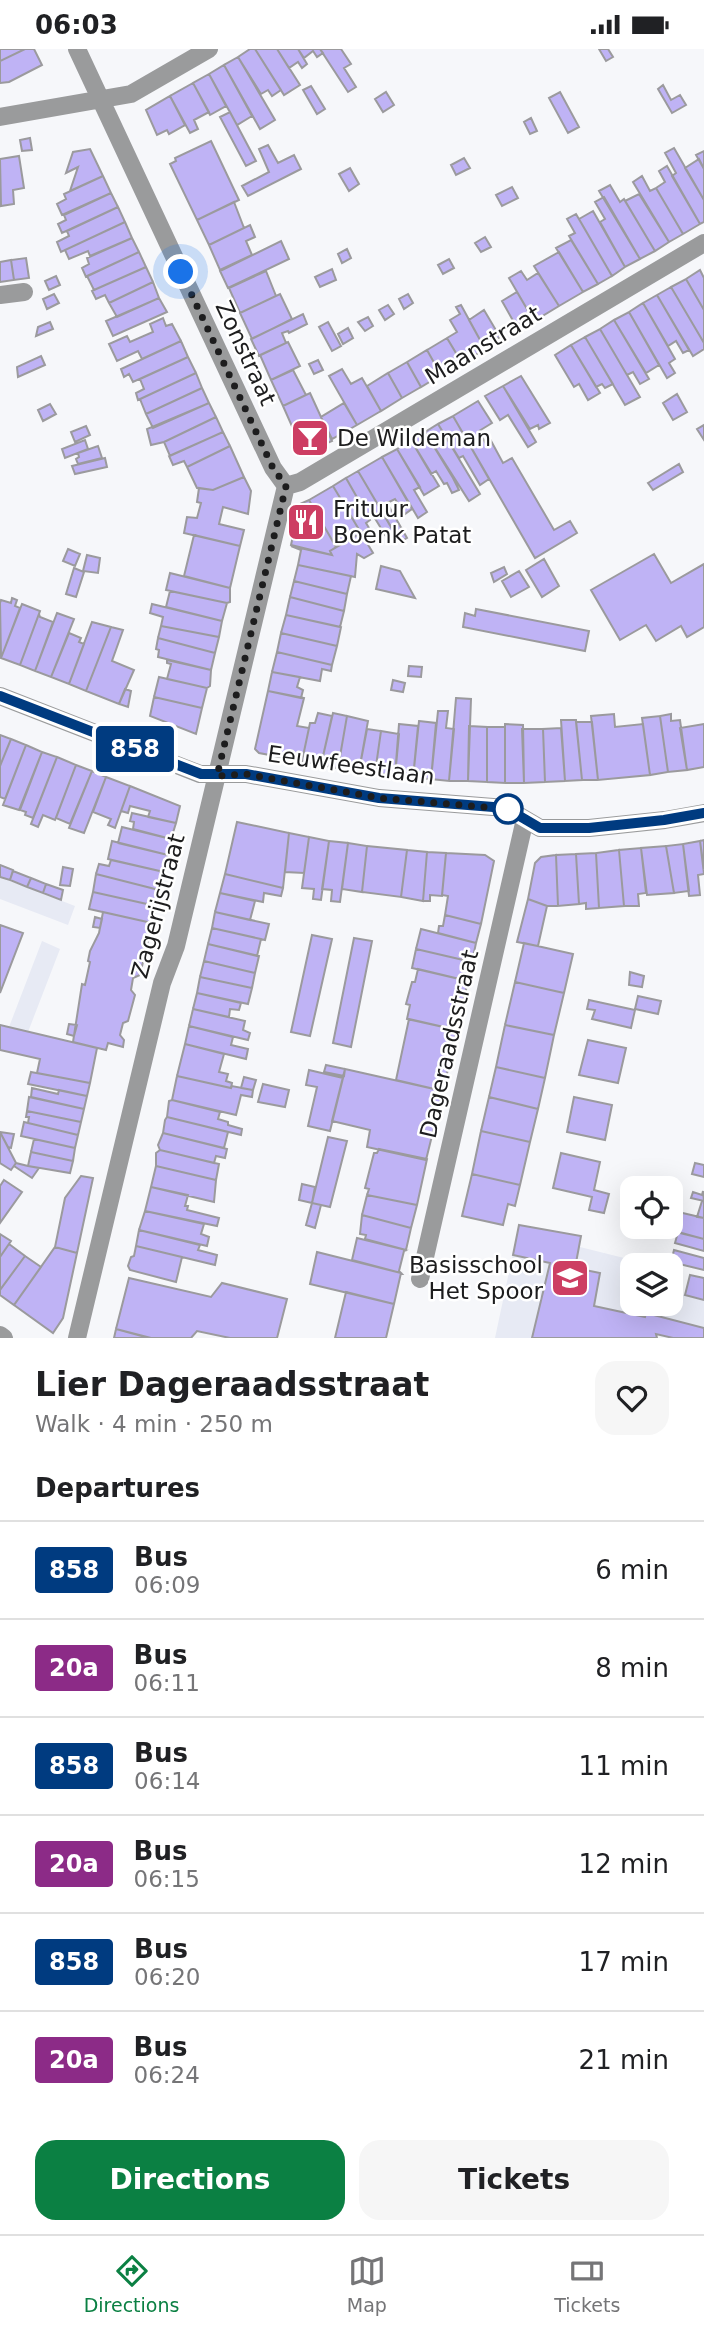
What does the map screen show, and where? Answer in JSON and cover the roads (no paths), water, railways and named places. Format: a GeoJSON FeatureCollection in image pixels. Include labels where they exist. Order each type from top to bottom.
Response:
{"type":"FeatureCollection","features":[{"type":"Feature","properties":{"kind":"street","name":"Zonstraat"},"geometry":{"type":"LineString","coordinates":[[77,49],[273,468],[286,486]]}},
{"type":"Feature","properties":{"kind":"street"},"geometry":{"type":"LineString","coordinates":[[0,117],[131,95],[209,49]]}},
{"type":"Feature","properties":{"kind":"street","name":"Maanstraat"},"geometry":{"type":"LineString","coordinates":[[286,486],[300,482],[704,243]]}},
{"type":"Feature","properties":{"kind":"street"},"geometry":{"type":"LineString","coordinates":[[0,295],[24,292]]}},
{"type":"Feature","properties":{"kind":"street","name":"Zagerijstraat"},"geometry":{"type":"LineString","coordinates":[[77,1338],[162,983],[176,946],[286,486]]}},
{"type":"Feature","properties":{"kind":"street","name":"Eeuwfeestlaan"},"geometry":{"type":"LineString","coordinates":[[0,696],[201,774],[246,774],[379,798],[506,808],[540,828],[589,828],[704,813]]}},
{"type":"Feature","properties":{"kind":"street","name":"Dageraadsstraat"},"geometry":{"type":"LineString","coordinates":[[420,1279],[525,819]]}},
{"type":"Feature","properties":{"kind":"place","name":"De Wildeman"},"geometry":{"type":"Point","coordinates":[310,438]}},
{"type":"Feature","properties":{"kind":"place","name":"Frituur Boenk Patat"},"geometry":{"type":"Point","coordinates":[306,522]}},
{"type":"Feature","properties":{"kind":"place","name":"Basisschool Het Spoor"},"geometry":{"type":"Point","coordinates":[570,1278]}}]}
